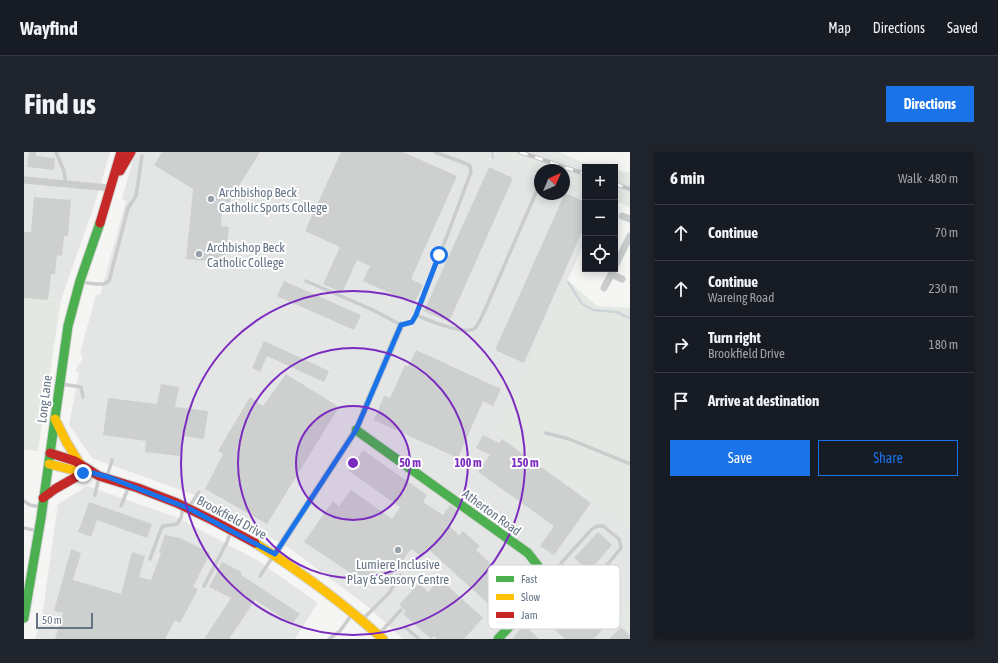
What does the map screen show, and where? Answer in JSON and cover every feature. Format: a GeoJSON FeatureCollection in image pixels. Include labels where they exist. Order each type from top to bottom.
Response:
{"type":"FeatureCollection","features":[{"type":"Feature","properties":{"kind":"street","name":"Long Lane"},"geometry":{"type":"LineString","coordinates":[[24,618],[39,532],[68,326],[80,282],[121,152]]}},
{"type":"Feature","properties":{"kind":"street","name":"Long Lane"},"geometry":{"type":"LineString","coordinates":[[110,188],[131,152]]}},
{"type":"Feature","properties":{"kind":"street"},"geometry":{"type":"LineString","coordinates":[[24,180],[110,188]]}},
{"type":"Feature","properties":{"kind":"street"},"geometry":{"type":"LineString","coordinates":[[622,216],[630,219]]}},
{"type":"Feature","properties":{"kind":"street"},"geometry":{"type":"LineString","coordinates":[[618,260],[630,236]]}},
{"type":"Feature","properties":{"kind":"street"},"geometry":{"type":"LineString","coordinates":[[604,288],[612,272]]}},
{"type":"Feature","properties":{"kind":"street"},"geometry":{"type":"LineString","coordinates":[[615,272],[622,279]]}},
{"type":"Feature","properties":{"kind":"street"},"geometry":{"type":"LineString","coordinates":[[275,554],[356,430],[401,325]]}},
{"type":"Feature","properties":{"kind":"street"},"geometry":{"type":"LineString","coordinates":[[43,503],[55,489],[82,469],[55,419]]}},
{"type":"Feature","properties":{"kind":"street","name":"Atherton Road"},"geometry":{"type":"LineString","coordinates":[[356,430],[528,553],[537,565]]}},
{"type":"Feature","properties":{"kind":"street","name":"Brookfield Drive"},"geometry":{"type":"LineString","coordinates":[[50,453],[71,460],[82,469]]}},
{"type":"Feature","properties":{"kind":"street","name":"Brookfield Drive"},"geometry":{"type":"LineString","coordinates":[[49,464],[82,469],[130,485],[186,507],[231,530],[275,554],[354,612],[380,637]]}},
{"type":"Feature","properties":{"kind":"street"},"geometry":{"type":"LineString","coordinates":[[498,639],[507,629]]}},
{"type":"Feature","properties":{"kind":"lane"},"geometry":{"type":"LineString","coordinates":[[56,152],[64,171],[66,184]]}},
{"type":"Feature","properties":{"kind":"lane"},"geometry":{"type":"LineString","coordinates":[[306,281],[373,310],[401,325],[412,322],[471,172],[470,166],[467,164],[435,152]]}},
{"type":"Feature","properties":{"kind":"lane"},"geometry":{"type":"LineString","coordinates":[[80,282],[104,284],[109,281],[128,208],[136,196],[142,156]]}},
{"type":"Feature","properties":{"kind":"lane"},"geometry":{"type":"LineString","coordinates":[[416,315],[454,330],[463,331],[474,329],[485,310],[534,197]]}},
{"type":"Feature","properties":{"kind":"lane"},"geometry":{"type":"LineString","coordinates":[[59,384],[81,387],[83,397]]}},
{"type":"Feature","properties":{"kind":"lane"},"geometry":{"type":"LineString","coordinates":[[546,433],[569,439],[630,464]]}},
{"type":"Feature","properties":{"kind":"lane"},"geometry":{"type":"LineString","coordinates":[[95,495],[100,475],[112,460]]}},
{"type":"Feature","properties":{"kind":"lane"},"geometry":{"type":"LineString","coordinates":[[121,506],[130,485]]}},
{"type":"Feature","properties":{"kind":"lane"},"geometry":{"type":"LineString","coordinates":[[150,559],[163,526],[177,524],[186,507],[199,492]]}},
{"type":"Feature","properties":{"kind":"lane"},"geometry":{"type":"LineString","coordinates":[[24,501],[30,505],[43,503]]}},
{"type":"Feature","properties":{"kind":"lane"},"geometry":{"type":"LineString","coordinates":[[561,565],[561,563],[592,529],[597,526],[604,526],[621,542],[621,548],[607,565]]}},
{"type":"Feature","properties":{"kind":"lane"},"geometry":{"type":"LineString","coordinates":[[24,528],[39,532]]}},
{"type":"Feature","properties":{"kind":"lane"},"geometry":{"type":"LineString","coordinates":[[204,586],[227,542],[231,530]]}},
{"type":"Feature","properties":{"kind":"lane"},"geometry":{"type":"LineString","coordinates":[[260,576],[275,554]]}},
{"type":"Feature","properties":{"kind":"lane"},"geometry":{"type":"LineString","coordinates":[[363,620],[389,593],[400,575]]}},
{"type":"Feature","properties":{"kind":"lane"},"geometry":{"type":"LineString","coordinates":[[380,637],[401,610]]}},
{"type":"Feature","properties":{"kind":"lane"},"geometry":{"type":"LineString","coordinates":[[329,639],[340,631],[354,612]]}},
{"type":"Feature","properties":{"kind":"lane"},"geometry":{"type":"LineString","coordinates":[[405,627],[419,639]]}},
{"type":"Feature","properties":{"kind":"shaded area"},"geometry":{"type":"Polygon","coordinates":[[[24,152],[110,152],[98,194],[61,300],[24,298],[24,152]]]}},
{"type":"Feature","properties":{"kind":"shaded area"},"geometry":{"type":"Polygon","coordinates":[[[135,152],[472,152],[490,160],[499,153],[534,168],[534,200],[570,200],[570,183],[582,188],[582,248],[497,432],[630,528],[630,602],[620,613],[620,565],[488,565],[488,629],[620,629],[620,622],[630,632],[630,639],[403,639],[366,605],[289,548],[200,497],[92,458],[69,425],[79,372],[75,371],[83,358],[80,353],[96,295],[100,295],[126,201],[122,199],[135,152]]]}},
{"type":"Feature","properties":{"kind":"shaded area"},"geometry":{"type":"Polygon","coordinates":[[[472,152],[507,152],[542,164],[534,164],[534,168],[499,153],[490,160],[472,152]]]}},
{"type":"Feature","properties":{"kind":"shaded area"},"geometry":{"type":"Polygon","coordinates":[[[507,152],[543,152],[582,165],[582,177],[570,173],[570,164],[542,164],[507,152]]]}},
{"type":"Feature","properties":{"kind":"shaded area"},"geometry":{"type":"Polygon","coordinates":[[[543,152],[559,152],[590,164],[582,164],[582,165],[543,152]]]}},
{"type":"Feature","properties":{"kind":"shaded area"},"geometry":{"type":"Polygon","coordinates":[[[618,171],[630,173],[630,182],[618,177],[618,171]]]}},
{"type":"Feature","properties":{"kind":"shaded area"},"geometry":{"type":"Polygon","coordinates":[[[570,173],[582,177],[582,188],[570,183],[570,173]]]}},
{"type":"Feature","properties":{"kind":"shaded area"},"geometry":{"type":"Polygon","coordinates":[[[618,177],[630,182],[630,193],[618,189],[618,177]]]}},
{"type":"Feature","properties":{"kind":"shaded area"},"geometry":{"type":"Polygon","coordinates":[[[618,189],[630,193],[630,207],[618,202],[618,189]]]}},
{"type":"Feature","properties":{"kind":"shaded area"},"geometry":{"type":"Polygon","coordinates":[[[567,280],[597,306],[630,308],[630,528],[497,432],[567,280]]]}},
{"type":"Feature","properties":{"kind":"shaded area"},"geometry":{"type":"Polygon","coordinates":[[[24,298],[61,300],[38,451],[24,450],[24,298]]]}},
{"type":"Feature","properties":{"kind":"shaded area"},"geometry":{"type":"Polygon","coordinates":[[[87,486],[176,517],[257,560],[318,603],[295,639],[35,639],[42,617],[58,504],[87,486]]]}},
{"type":"Feature","properties":{"kind":"shaded area"},"geometry":{"type":"Polygon","coordinates":[[[630,602],[630,632],[620,622],[620,613],[630,602]]]}},
{"type":"Feature","properties":{"kind":"building"},"geometry":{"type":"Polygon","coordinates":[[[29,152],[36,152],[36,156],[55,158],[54,170],[27,167],[29,152]]]}},
{"type":"Feature","properties":{"kind":"building","name":"Archbishop Beck Catholic Sports College"},"geometry":{"type":"Polygon","coordinates":[[[162,152],[260,152],[225,209],[222,210],[221,226],[229,227],[225,263],[186,259],[193,189],[154,165],[162,152]]]}},
{"type":"Feature","properties":{"kind":"building"},"geometry":{"type":"Polygon","coordinates":[[[341,152],[403,152],[457,176],[411,279],[423,285],[414,304],[363,281],[370,266],[357,260],[342,293],[323,284],[340,247],[305,231],[341,152]]]}},
{"type":"Feature","properties":{"kind":"building"},"geometry":{"type":"Polygon","coordinates":[[[489,167],[513,178],[449,322],[424,311],[489,167]]]}},
{"type":"Feature","properties":{"kind":"building"},"geometry":{"type":"Polygon","coordinates":[[[570,195],[582,201],[582,232],[524,363],[495,350],[562,200],[570,200],[570,195]]]}},
{"type":"Feature","properties":{"kind":"building"},"geometry":{"type":"Polygon","coordinates":[[[34,197],[71,200],[68,236],[64,236],[62,256],[57,255],[55,274],[51,274],[48,300],[24,298],[24,232],[31,232],[34,197]]]}},
{"type":"Feature","properties":{"kind":"building"},"geometry":{"type":"Polygon","coordinates":[[[284,281],[361,315],[354,330],[277,296],[284,281]]]}},
{"type":"Feature","properties":{"kind":"building"},"geometry":{"type":"Polygon","coordinates":[[[264,341],[329,371],[324,382],[267,356],[260,372],[252,368],[264,341]]]}},
{"type":"Feature","properties":{"kind":"building"},"geometry":{"type":"Polygon","coordinates":[[[416,350],[501,389],[493,406],[483,401],[458,458],[374,420],[384,396],[390,398],[405,365],[408,367],[416,350]]]}},
{"type":"Feature","properties":{"kind":"building"},"geometry":{"type":"Polygon","coordinates":[[[286,374],[339,407],[267,524],[205,489],[223,454],[218,451],[250,397],[263,406],[286,374]]]}},
{"type":"Feature","properties":{"kind":"building"},"geometry":{"type":"Polygon","coordinates":[[[161,384],[179,387],[175,407],[208,411],[204,439],[183,436],[180,456],[145,452],[146,441],[103,435],[108,398],[157,404],[161,384]]]}},
{"type":"Feature","properties":{"kind":"building"},"geometry":{"type":"Polygon","coordinates":[[[483,435],[499,443],[502,439],[591,503],[554,555],[540,546],[554,526],[478,472],[490,455],[476,448],[483,435]]]}},
{"type":"Feature","properties":{"kind":"building"},"geometry":{"type":"Polygon","coordinates":[[[363,450],[427,495],[423,502],[443,515],[450,505],[459,512],[449,526],[459,535],[463,531],[480,546],[476,550],[492,565],[488,565],[488,603],[427,548],[421,556],[411,549],[390,578],[377,569],[367,584],[304,542],[333,501],[339,506],[351,490],[392,519],[400,507],[349,471],[363,450]]]}},
{"type":"Feature","properties":{"kind":"building"},"geometry":{"type":"Polygon","coordinates":[[[89,502],[152,524],[147,538],[97,520],[91,537],[78,532],[89,502]]]}},
{"type":"Feature","properties":{"kind":"building"},"geometry":{"type":"Polygon","coordinates":[[[598,532],[612,545],[594,565],[582,565],[574,558],[598,532]]]}},
{"type":"Feature","properties":{"kind":"building"},"geometry":{"type":"Polygon","coordinates":[[[165,535],[180,538],[210,553],[193,587],[198,589],[180,623],[175,620],[165,639],[55,639],[63,613],[54,611],[71,549],[81,553],[73,580],[121,594],[132,552],[145,556],[139,577],[151,580],[161,553],[159,552],[165,535]]]}},
{"type":"Feature","properties":{"kind":"building"},"geometry":{"type":"Polygon","coordinates":[[[222,562],[242,572],[241,575],[300,614],[292,624],[255,600],[229,639],[204,639],[231,598],[209,587],[222,562]]]}},
{"type":"Feature","properties":{"kind":"building"},"geometry":{"type":"Polygon","coordinates":[[[440,579],[483,618],[464,639],[437,639],[434,636],[431,639],[403,614],[406,611],[399,605],[419,583],[428,592],[440,579]]]}},
{"type":"Feature","properties":{"kind":"building"},"geometry":{"type":"Polygon","coordinates":[[[621,627],[630,636],[630,639],[609,639],[620,629],[621,627]]]}},
{"type":"Feature","properties":{"kind":"building"},"geometry":{"type":"Polygon","coordinates":[[[521,629],[528,629],[539,639],[512,639],[521,629]]]}},
{"type":"Feature","properties":{"kind":"building"},"geometry":{"type":"Polygon","coordinates":[[[554,629],[603,629],[594,639],[565,639],[554,629]]]}},
{"type":"Feature","properties":{"kind":"waterway"},"geometry":{"type":"LineString","coordinates":[[492,152],[493,158]]}},
{"type":"Feature","properties":{"kind":"waterway"},"geometry":{"type":"LineString","coordinates":[[568,282],[582,304],[593,310],[616,312],[630,318]]}},
{"type":"Feature","properties":{"kind":"railway"},"geometry":{"type":"LineString","coordinates":[[520,152],[582,173]]}},
{"type":"Feature","properties":{"kind":"railway"},"geometry":{"type":"LineString","coordinates":[[618,185],[630,189]]}},
{"type":"Feature","properties":{"kind":"traffic: fast"},"geometry":{"type":"LineString","coordinates":[[24,618],[41,518],[68,326],[80,281],[100,223]]}},
{"type":"Feature","properties":{"kind":"traffic: fast"},"geometry":{"type":"LineString","coordinates":[[356,430],[528,553],[537,565]]}},
{"type":"Feature","properties":{"kind":"traffic: fast"},"geometry":{"type":"LineString","coordinates":[[498,639],[507,629]]}},
{"type":"Feature","properties":{"kind":"traffic: slow"},"geometry":{"type":"LineString","coordinates":[[55,419],[80,464]]}},
{"type":"Feature","properties":{"kind":"traffic: slow"},"geometry":{"type":"LineString","coordinates":[[49,464],[85,473]]}},
{"type":"Feature","properties":{"kind":"traffic: slow"},"geometry":{"type":"LineString","coordinates":[[255,543],[321,588],[383,639]]}},
{"type":"Feature","properties":{"kind":"traffic: jam"},"geometry":{"type":"LineString","coordinates":[[100,223],[121,152]]}},
{"type":"Feature","properties":{"kind":"traffic: jam"},"geometry":{"type":"LineString","coordinates":[[120,171],[131,152]]}},
{"type":"Feature","properties":{"kind":"traffic: jam"},"geometry":{"type":"LineString","coordinates":[[50,453],[75,461],[99,476],[138,488],[177,503],[255,543]]}},
{"type":"Feature","properties":{"kind":"traffic: jam"},"geometry":{"type":"LineString","coordinates":[[43,498],[55,489],[83,473]]}},
{"type":"Feature","properties":{"kind":"place","name":"Archbishop Beck Catholic Sports College"},"geometry":{"type":"Point","coordinates":[211,199]}},
{"type":"Feature","properties":{"kind":"place","name":"Archbishop Beck Catholic College"},"geometry":{"type":"Point","coordinates":[199,254]}},
{"type":"Feature","properties":{"kind":"place","name":"Lumiere Inclusive Play & Sensory Centre"},"geometry":{"type":"Point","coordinates":[398,550]}},
{"type":"Feature","properties":{"kind":"route"},"geometry":{"type":"LineString","coordinates":[[83,473],[93,473],[99,476],[108,477],[188,508],[275,554],[322,485],[356,430],[401,325],[412,322],[421,305],[439,255]]}}]}
